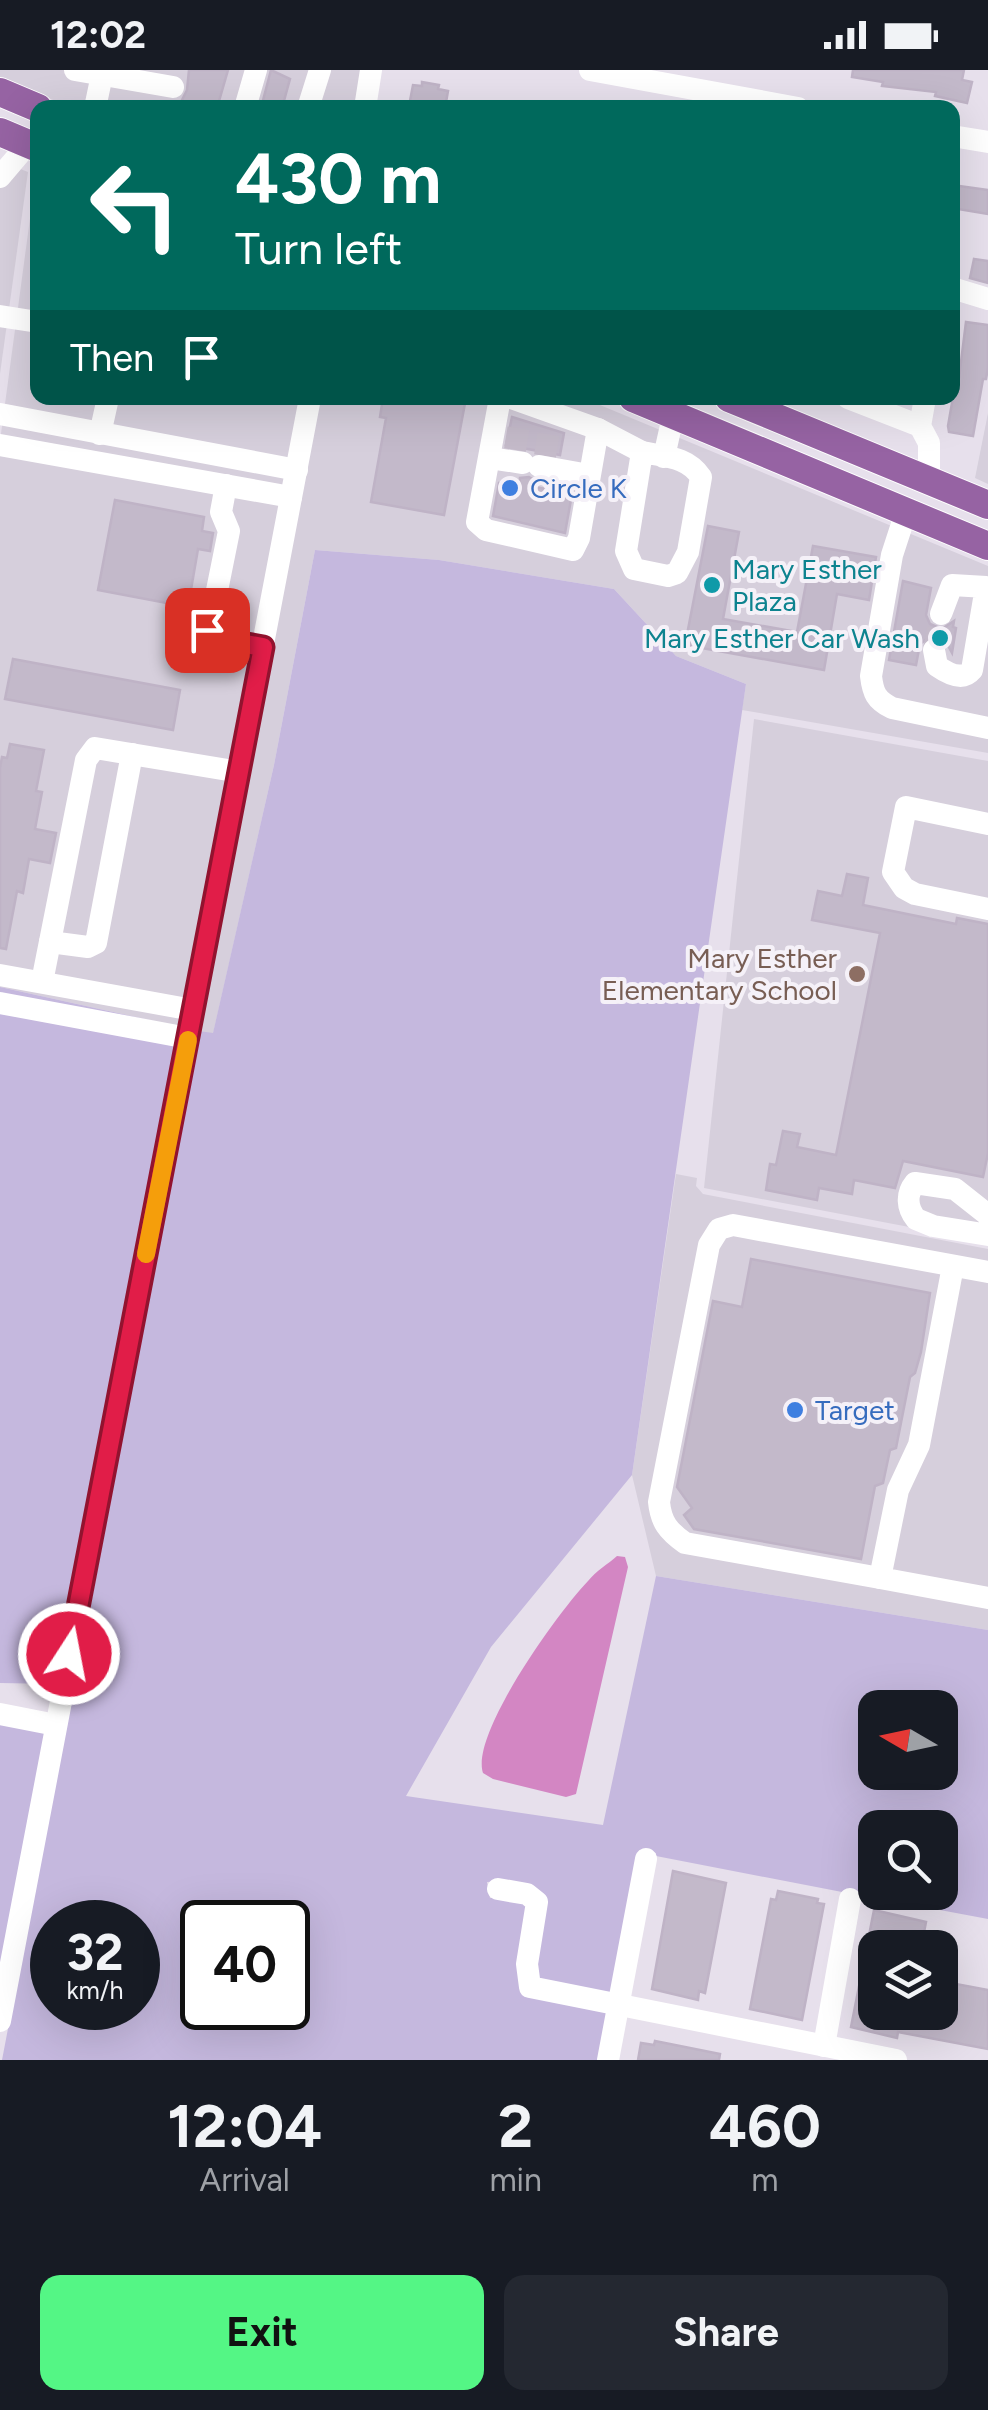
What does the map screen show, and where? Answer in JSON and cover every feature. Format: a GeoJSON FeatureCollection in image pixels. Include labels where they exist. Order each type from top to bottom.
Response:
{"type":"FeatureCollection","features":[{"type":"Feature","properties":{"kind":"main road"},"geometry":{"type":"LineString","coordinates":[[0,92],[30,105]]}},
{"type":"Feature","properties":{"kind":"main road"},"geometry":{"type":"LineString","coordinates":[[0,132],[30,145]]}},
{"type":"Feature","properties":{"kind":"main road"},"geometry":{"type":"LineString","coordinates":[[747,405],[988,505]]}},
{"type":"Feature","properties":{"kind":"main road"},"geometry":{"type":"LineString","coordinates":[[675,406],[988,546]]}},
{"type":"Feature","properties":{"kind":"street"},"geometry":{"type":"LineString","coordinates":[[75,70],[173,87]]}},
{"type":"Feature","properties":{"kind":"street"},"geometry":{"type":"LineString","coordinates":[[247,100],[256,70]]}},
{"type":"Feature","properties":{"kind":"street"},"geometry":{"type":"LineString","coordinates":[[311,100],[320,70]]}},
{"type":"Feature","properties":{"kind":"street"},"geometry":{"type":"LineString","coordinates":[[366,100],[372,70]]}},
{"type":"Feature","properties":{"kind":"street"},"geometry":{"type":"LineString","coordinates":[[590,70],[754,100]]}},
{"type":"Feature","properties":{"kind":"street"},"geometry":{"type":"LineString","coordinates":[[97,100],[103,73]]}},
{"type":"Feature","properties":{"kind":"street"},"geometry":{"type":"LineString","coordinates":[[960,137],[988,142]]}},
{"type":"Feature","properties":{"kind":"street"},"geometry":{"type":"LineString","coordinates":[[0,178],[30,149]]}},
{"type":"Feature","properties":{"kind":"street"},"geometry":{"type":"LineString","coordinates":[[960,291],[988,300]]}},
{"type":"Feature","properties":{"kind":"street"},"geometry":{"type":"LineString","coordinates":[[0,316],[30,321]]}},
{"type":"Feature","properties":{"kind":"street"},"geometry":{"type":"LineString","coordinates":[[100,434],[106,405]]}},
{"type":"Feature","properties":{"kind":"street"},"geometry":{"type":"LineString","coordinates":[[0,2020],[309,405]]}},
{"type":"Feature","properties":{"kind":"street"},"geometry":{"type":"LineString","coordinates":[[514,405],[524,460],[477,522],[486,530],[573,550],[580,538],[598,429]]}},
{"type":"Feature","properties":{"kind":"street"},"geometry":{"type":"LineString","coordinates":[[517,405],[598,429],[653,454],[680,459],[694,467],[701,477],[688,552],[677,573],[668,576],[634,568],[626,550],[653,454],[675,406]]}},
{"type":"Feature","properties":{"kind":"street"},"geometry":{"type":"LineString","coordinates":[[866,405],[920,426]]}},
{"type":"Feature","properties":{"kind":"street"},"geometry":{"type":"LineString","coordinates":[[924,405],[920,426],[928,443],[928,480]]}},
{"type":"Feature","properties":{"kind":"street"},"geometry":{"type":"LineString","coordinates":[[0,414],[296,470]]}},
{"type":"Feature","properties":{"kind":"street"},"geometry":{"type":"LineString","coordinates":[[0,444],[292,497]]}},
{"type":"Feature","properties":{"kind":"street"},"geometry":{"type":"LineString","coordinates":[[524,460],[589,474]]}},
{"type":"Feature","properties":{"kind":"street"},"geometry":{"type":"LineString","coordinates":[[226,485],[221,512],[229,530],[208,635],[263,647]]}},
{"type":"Feature","properties":{"kind":"street"},"geometry":{"type":"LineString","coordinates":[[906,512],[892,555],[871,676],[873,691],[878,701],[892,708],[988,728]]}},
{"type":"Feature","properties":{"kind":"street"},"geometry":{"type":"LineString","coordinates":[[934,650],[937,666],[944,671],[962,676],[972,670],[987,582],[952,586],[941,614]]}},
{"type":"Feature","properties":{"kind":"street"},"geometry":{"type":"LineString","coordinates":[[42,982],[86,760],[95,748],[240,772]]}},
{"type":"Feature","properties":{"kind":"street"},"geometry":{"type":"LineString","coordinates":[[50,942],[88,948],[96,943],[132,754]]}},
{"type":"Feature","properties":{"kind":"street"},"geometry":{"type":"LineString","coordinates":[[988,824],[906,808],[893,872],[915,894],[988,908]]}},
{"type":"Feature","properties":{"kind":"street"},"geometry":{"type":"LineString","coordinates":[[0,975],[193,1010]]}},
{"type":"Feature","properties":{"kind":"street"},"geometry":{"type":"LineString","coordinates":[[0,1003],[188,1038]]}},
{"type":"Feature","properties":{"kind":"street"},"geometry":{"type":"LineString","coordinates":[[988,1215],[955,1189],[916,1184],[910,1189],[908,1203],[916,1220],[988,1236]]}},
{"type":"Feature","properties":{"kind":"street"},"geometry":{"type":"LineString","coordinates":[[988,1272],[733,1225],[719,1229],[708,1245],[659,1502],[661,1520],[685,1542],[988,1598]]}},
{"type":"Feature","properties":{"kind":"street"},"geometry":{"type":"LineString","coordinates":[[880,1578],[898,1490],[919,1445],[953,1266]]}},
{"type":"Feature","properties":{"kind":"street"},"geometry":{"type":"LineString","coordinates":[[0,1714],[56,1724]]}},
{"type":"Feature","properties":{"kind":"street"},"geometry":{"type":"LineString","coordinates":[[608,2060],[646,1859]]}},
{"type":"Feature","properties":{"kind":"street"},"geometry":{"type":"LineString","coordinates":[[498,1890],[527,1894],[536,1902],[527,1964],[530,1987],[896,2060]]}},
{"type":"Feature","properties":{"kind":"street"},"geometry":{"type":"LineString","coordinates":[[824,2046],[850,1899]]}},
{"type":"Feature","properties":{"kind":"shaded area"},"geometry":{"type":"Polygon","coordinates":[[[0,70],[362,70],[356,100],[53,100],[0,78],[0,70]]]}},
{"type":"Feature","properties":{"kind":"shaded area"},"geometry":{"type":"Polygon","coordinates":[[[0,161],[28,172],[0,374],[0,161]]]}},
{"type":"Feature","properties":{"kind":"shaded area"},"geometry":{"type":"Polygon","coordinates":[[[30,218],[30,405],[300,405],[181,1027],[0,987],[0,441],[30,218]]]}},
{"type":"Feature","properties":{"kind":"shaded area"},"geometry":{"type":"Polygon","coordinates":[[[319,405],[600,405],[988,566],[988,753],[742,710],[746,684],[676,656],[614,589],[439,560],[315,550],[274,765],[213,1034],[199,1031],[319,405]]]}},
{"type":"Feature","properties":{"kind":"shaded area"},"geometry":{"type":"Polygon","coordinates":[[[988,413],[988,484],[975,478],[988,413]]]}},
{"type":"Feature","properties":{"kind":"shaded area"},"geometry":{"type":"Polygon","coordinates":[[[315,550],[439,560],[614,589],[676,656],[746,684],[632,1475],[491,1647],[406,1796],[603,1825],[656,1576],[988,1630],[988,1919],[940,1910],[958,1910],[958,1810],[858,1810],[858,1892],[842,1892],[639,1850],[611,1996],[538,1980],[536,1964],[546,1904],[503,1881],[487,1882],[490,1898],[504,1897],[527,1905],[521,1987],[608,2012],[599,2060],[2,2060],[30,1914],[30,2030],[160,2030],[160,1900],[33,1900],[199,1031],[213,1033],[274,765],[315,550]]]}},
{"type":"Feature","properties":{"kind":"shaded area","name":"Mary Esther Elementary School"},"geometry":{"type":"Polygon","coordinates":[[[754,719],[988,761],[988,1242],[704,1188],[754,719]]]}},
{"type":"Feature","properties":{"kind":"shaded area"},"geometry":{"type":"Polygon","coordinates":[[[0,987],[181,1027],[54,1684],[0,1683],[0,987]]]}},
{"type":"Feature","properties":{"kind":"shaded area"},"geometry":{"type":"Polygon","coordinates":[[[676,1174],[697,1178],[696,1186],[703,1194],[988,1249],[988,1630],[656,1576],[632,1475],[676,1174]]]}},
{"type":"Feature","properties":{"kind":"shaded area"},"geometry":{"type":"Polygon","coordinates":[[[617,1556],[625,1557],[628,1567],[576,1794],[566,1797],[493,1779],[483,1773],[483,1755],[503,1703],[558,1618],[591,1577],[617,1556]]]}},
{"type":"Feature","properties":{"kind":"shaded area"},"geometry":{"type":"Polygon","coordinates":[[[0,1722],[45,1731],[0,1970],[0,1722]]]}},
{"type":"Feature","properties":{"kind":"building"},"geometry":{"type":"Polygon","coordinates":[[[189,70],[228,70],[219,100],[182,100],[189,70]]]}},
{"type":"Feature","properties":{"kind":"building"},"geometry":{"type":"Polygon","coordinates":[[[271,70],[290,79],[284,100],[263,100],[271,70]]]}},
{"type":"Feature","properties":{"kind":"building"},"geometry":{"type":"Polygon","coordinates":[[[853,70],[964,70],[962,80],[972,82],[967,103],[935,96],[936,92],[882,86],[883,82],[852,77],[853,70]]]}},
{"type":"Feature","properties":{"kind":"building"},"geometry":{"type":"Polygon","coordinates":[[[422,82],[439,85],[438,89],[448,91],[446,100],[410,100],[413,85],[422,86],[422,82]]]}},
{"type":"Feature","properties":{"kind":"building"},"geometry":{"type":"Polygon","coordinates":[[[960,186],[988,190],[988,214],[960,209],[960,186]]]}},
{"type":"Feature","properties":{"kind":"building"},"geometry":{"type":"Polygon","coordinates":[[[974,259],[988,261],[988,283],[970,278],[974,259]]]}},
{"type":"Feature","properties":{"kind":"building"},"geometry":{"type":"Polygon","coordinates":[[[966,322],[988,325],[988,368],[973,436],[949,432],[952,405],[960,405],[966,322]]]}},
{"type":"Feature","properties":{"kind":"building"},"geometry":{"type":"Polygon","coordinates":[[[382,405],[465,405],[444,515],[371,502],[386,418],[380,417],[382,405]]]}},
{"type":"Feature","properties":{"kind":"building"},"geometry":{"type":"Polygon","coordinates":[[[512,417],[564,433],[560,455],[506,445],[512,417]]]}},
{"type":"Feature","properties":{"kind":"building"},"geometry":{"type":"Polygon","coordinates":[[[520,478],[536,481],[535,487],[572,494],[565,533],[493,516],[499,483],[519,487],[520,478]]]}},
{"type":"Feature","properties":{"kind":"building"},"geometry":{"type":"Polygon","coordinates":[[[115,500],[204,517],[202,531],[213,533],[210,551],[198,549],[188,607],[98,590],[115,500]]]}},
{"type":"Feature","properties":{"kind":"building","name":"Mary Esther Plaza"},"geometry":{"type":"Polygon","coordinates":[[[708,526],[739,532],[723,619],[797,632],[813,546],[876,557],[869,600],[837,594],[824,670],[685,645],[708,526]]]}},
{"type":"Feature","properties":{"kind":"building"},"geometry":{"type":"Polygon","coordinates":[[[903,581],[931,588],[926,615],[930,624],[942,629],[954,621],[952,653],[945,640],[932,635],[920,644],[916,665],[889,660],[903,581]]]}},
{"type":"Feature","properties":{"kind":"building"},"geometry":{"type":"Polygon","coordinates":[[[13,659],[180,690],[173,730],[5,699],[13,659]]]}},
{"type":"Feature","properties":{"kind":"building"},"geometry":{"type":"Polygon","coordinates":[[[10,744],[44,750],[36,791],[42,792],[35,829],[56,833],[50,863],[29,859],[23,893],[17,891],[6,949],[0,948],[0,768],[10,744]]]}},
{"type":"Feature","properties":{"kind":"building"},"geometry":{"type":"Polygon","coordinates":[[[847,874],[868,878],[863,905],[956,924],[957,918],[988,924],[988,1153],[983,1177],[903,1161],[895,1188],[854,1180],[852,1194],[819,1188],[817,1200],[766,1190],[770,1164],[776,1165],[783,1131],[800,1134],[797,1147],[836,1155],[880,933],[812,920],[818,891],[842,896],[847,874]]]}},
{"type":"Feature","properties":{"kind":"building","name":"Target"},"geometry":{"type":"Polygon","coordinates":[[[751,1259],[930,1293],[921,1352],[910,1377],[896,1448],[890,1450],[883,1483],[875,1486],[861,1559],[694,1529],[684,1515],[692,1508],[677,1487],[713,1301],[742,1307],[751,1259]]]}},
{"type":"Feature","properties":{"kind":"building"},"geometry":{"type":"Polygon","coordinates":[[[673,1871],[726,1883],[705,1993],[699,1991],[698,2000],[652,1989],[673,1871]]]}},
{"type":"Feature","properties":{"kind":"building"},"geometry":{"type":"Polygon","coordinates":[[[778,1891],[818,1899],[817,1903],[824,1904],[802,2020],[750,2009],[771,1899],[776,1900],[778,1891]]]}},
{"type":"Feature","properties":{"kind":"building"},"geometry":{"type":"Polygon","coordinates":[[[874,1910],[926,1922],[924,1930],[870,1930],[874,1910]]]}},
{"type":"Feature","properties":{"kind":"building"},"geometry":{"type":"Polygon","coordinates":[[[958,1984],[988,1990],[988,2049],[898,2032],[897,2038],[864,2030],[958,2030],[958,1984]]]}},
{"type":"Feature","properties":{"kind":"building"},"geometry":{"type":"Polygon","coordinates":[[[858,1991],[858,2029],[851,2027],[858,1991]]]}},
{"type":"Feature","properties":{"kind":"building"},"geometry":{"type":"Polygon","coordinates":[[[655,2041],[720,2054],[719,2060],[638,2060],[641,2043],[654,2045],[655,2041]]]}},
{"type":"Feature","properties":{"kind":"tunnel"},"geometry":{"type":"LineString","coordinates":[[515,450],[520,419]]}},
{"type":"Feature","properties":{"kind":"tunnel"},"geometry":{"type":"LineString","coordinates":[[545,456],[550,424]]}},
{"type":"Feature","properties":{"kind":"tunnel"},"geometry":{"type":"LineString","coordinates":[[934,650],[941,614]]}},
{"type":"Feature","properties":{"kind":"slow traffic"},"geometry":{"type":"LineString","coordinates":[[146,1254],[188,1040]]}},
{"type":"Feature","properties":{"kind":"place","name":"Circle K"},"geometry":{"type":"Point","coordinates":[510,488]}},
{"type":"Feature","properties":{"kind":"place","name":"Mary Esther Plaza"},"geometry":{"type":"Point","coordinates":[712,585]}},
{"type":"Feature","properties":{"kind":"place","name":"Mary Esther Car Wash"},"geometry":{"type":"Point","coordinates":[940,638]}},
{"type":"Feature","properties":{"kind":"place","name":"Mary Esther Elementary School"},"geometry":{"type":"Point","coordinates":[857,974]}},
{"type":"Feature","properties":{"kind":"place","name":"Target"},"geometry":{"type":"Point","coordinates":[795,1410]}},
{"type":"Feature","properties":{"kind":"route"},"geometry":{"type":"LineString","coordinates":[[69,1654],[263,647],[212,638],[207,630]]}}]}
